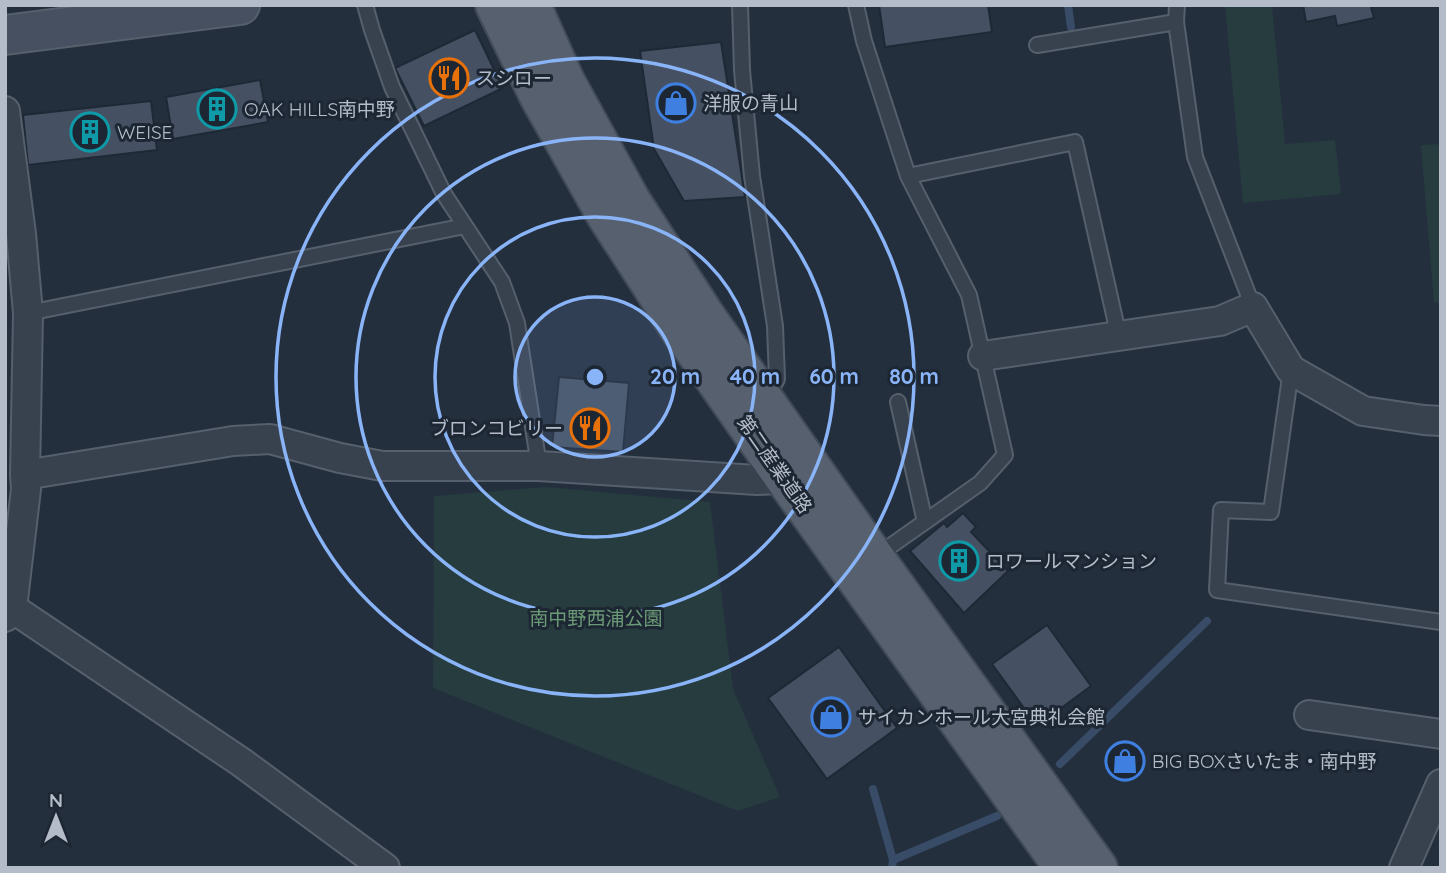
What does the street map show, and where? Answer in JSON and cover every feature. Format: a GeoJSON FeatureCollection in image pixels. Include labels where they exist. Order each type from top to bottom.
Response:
{"type":"FeatureCollection","features":[{"type":"Feature","properties":{"kind":"main road","name":"第二産業道路"},"geometry":{"type":"LineString","coordinates":[[495,5],[540,98],[606,215],[681,331],[1064,868]]}},
{"type":"Feature","properties":{"kind":"main road","name":"第二産業道路"},"geometry":{"type":"LineString","coordinates":[[531,5],[565,81],[631,201],[704,314],[1098,868]]}},
{"type":"Feature","properties":{"kind":"street"},"geometry":{"type":"LineString","coordinates":[[5,34],[240,5]]}},
{"type":"Feature","properties":{"kind":"street"},"geometry":{"type":"LineString","coordinates":[[5,111],[28,313],[22,484],[9,612],[241,762],[385,868]]}},
{"type":"Feature","properties":{"kind":"street"},"geometry":{"type":"LineString","coordinates":[[982,356],[1220,321],[1253,307],[1291,370],[1363,411],[1441,421]]}},
{"type":"Feature","properties":{"kind":"street"},"geometry":{"type":"LineString","coordinates":[[22,484],[233,441],[270,439],[340,458],[383,466],[539,466],[757,480],[785,479]]}},
{"type":"Feature","properties":{"kind":"street"},"geometry":{"type":"LineString","coordinates":[[1309,715],[1441,734]]}},
{"type":"Feature","properties":{"kind":"street"},"geometry":{"type":"LineString","coordinates":[[1404,868],[1441,784]]}},
{"type":"Feature","properties":{"kind":"lane"},"geometry":{"type":"LineString","coordinates":[[365,5],[392,87],[444,194],[502,282],[517,323],[539,466]]}},
{"type":"Feature","properties":{"kind":"lane"},"geometry":{"type":"LineString","coordinates":[[740,5],[742,70],[752,176],[775,326],[777,379],[765,402]]}},
{"type":"Feature","properties":{"kind":"lane"},"geometry":{"type":"LineString","coordinates":[[856,5],[864,41],[908,176],[969,295],[1005,455],[980,483],[875,558]]}},
{"type":"Feature","properties":{"kind":"lane"},"geometry":{"type":"LineString","coordinates":[[1177,5],[1176,22],[1195,158],[1253,307]]}},
{"type":"Feature","properties":{"kind":"lane"},"geometry":{"type":"LineString","coordinates":[[1037,45],[1176,22]]}},
{"type":"Feature","properties":{"kind":"lane"},"geometry":{"type":"LineString","coordinates":[[908,176],[1075,142],[1119,337]]}},
{"type":"Feature","properties":{"kind":"lane"},"geometry":{"type":"LineString","coordinates":[[28,313],[465,226]]}},
{"type":"Feature","properties":{"kind":"lane"},"geometry":{"type":"LineString","coordinates":[[1291,370],[1271,513],[1221,510],[1217,590],[1441,622]]}},
{"type":"Feature","properties":{"kind":"lane"},"geometry":{"type":"LineString","coordinates":[[898,402],[925,522]]}},
{"type":"Feature","properties":{"kind":"green space"},"geometry":{"type":"Polygon","coordinates":[[[1225,5],[1272,5],[1285,144],[1335,140],[1341,194],[1243,203],[1225,5]]]}},
{"type":"Feature","properties":{"kind":"green space"},"geometry":{"type":"Polygon","coordinates":[[[1441,144],[1441,302],[1434,303],[1421,145],[1441,144]]]}},
{"type":"Feature","properties":{"kind":"green space","name":"南中野西浦公園"},"geometry":{"type":"Polygon","coordinates":[[[546,487],[710,502],[733,689],[780,797],[738,811],[433,688],[434,496],[546,487]]]}},
{"type":"Feature","properties":{"kind":"building"},"geometry":{"type":"Polygon","coordinates":[[[879,5],[988,5],[992,32],[885,47],[879,5]]]}},
{"type":"Feature","properties":{"kind":"building"},"geometry":{"type":"Polygon","coordinates":[[[1303,5],[1380,5],[1371,7],[1374,18],[1337,26],[1335,16],[1306,22],[1303,5]]]}},
{"type":"Feature","properties":{"kind":"building","name":"スシロー"},"geometry":{"type":"Polygon","coordinates":[[[475,30],[503,88],[424,126],[395,68],[475,30]]]}},
{"type":"Feature","properties":{"kind":"building"},"geometry":{"type":"Polygon","coordinates":[[[721,42],[745,197],[684,201],[654,149],[640,51],[721,42]]]}},
{"type":"Feature","properties":{"kind":"building","name":"OAK HILLS南中野"},"geometry":{"type":"Polygon","coordinates":[[[260,80],[268,122],[173,139],[166,97],[260,80]]]}},
{"type":"Feature","properties":{"kind":"building","name":"WEISE"},"geometry":{"type":"Polygon","coordinates":[[[151,101],[157,150],[28,165],[23,115],[151,101]]]}},
{"type":"Feature","properties":{"kind":"building"},"geometry":{"type":"Polygon","coordinates":[[[559,377],[629,383],[623,452],[552,447],[559,377]]]}},
{"type":"Feature","properties":{"kind":"building","name":"ロワールマンション"},"geometry":{"type":"Polygon","coordinates":[[[963,513],[976,527],[971,532],[1008,571],[964,613],[910,551],[944,523],[947,527],[963,513]]]}},
{"type":"Feature","properties":{"kind":"building"},"geometry":{"type":"Polygon","coordinates":[[[1047,625],[1091,686],[1037,726],[992,664],[1047,625]]]}},
{"type":"Feature","properties":{"kind":"building"},"geometry":{"type":"Polygon","coordinates":[[[839,647],[897,728],[827,779],[768,698],[839,647]]]}},
{"type":"Feature","properties":{"kind":"waterway"},"geometry":{"type":"LineString","coordinates":[[1068,5],[1071,27]]}},
{"type":"Feature","properties":{"kind":"waterway"},"geometry":{"type":"LineString","coordinates":[[1060,764],[1207,621]]}},
{"type":"Feature","properties":{"kind":"waterway"},"geometry":{"type":"LineString","coordinates":[[873,789],[893,860]]}},
{"type":"Feature","properties":{"kind":"waterway"},"geometry":{"type":"LineString","coordinates":[[892,868],[893,860],[997,816]]}},
{"type":"Feature","properties":{"kind":"place","name":"スシロー"},"geometry":{"type":"Point","coordinates":[449,78]}},
{"type":"Feature","properties":{"kind":"place","name":"洋服の青山"},"geometry":{"type":"Point","coordinates":[676,103]}},
{"type":"Feature","properties":{"kind":"place","name":"OAK HILLS南中野"},"geometry":{"type":"Point","coordinates":[217,109]}},
{"type":"Feature","properties":{"kind":"place","name":"WEISE"},"geometry":{"type":"Point","coordinates":[90,132]}},
{"type":"Feature","properties":{"kind":"place","name":"ブロンコビリー"},"geometry":{"type":"Point","coordinates":[590,428]}},
{"type":"Feature","properties":{"kind":"place","name":"ロワールマンション"},"geometry":{"type":"Point","coordinates":[959,561]}},
{"type":"Feature","properties":{"kind":"place","name":"サイカンホール大宮典礼会館"},"geometry":{"type":"Point","coordinates":[831,717]}},
{"type":"Feature","properties":{"kind":"place","name":"BIG BOXさいたま・南中野"},"geometry":{"type":"Point","coordinates":[1125,761]}}]}
